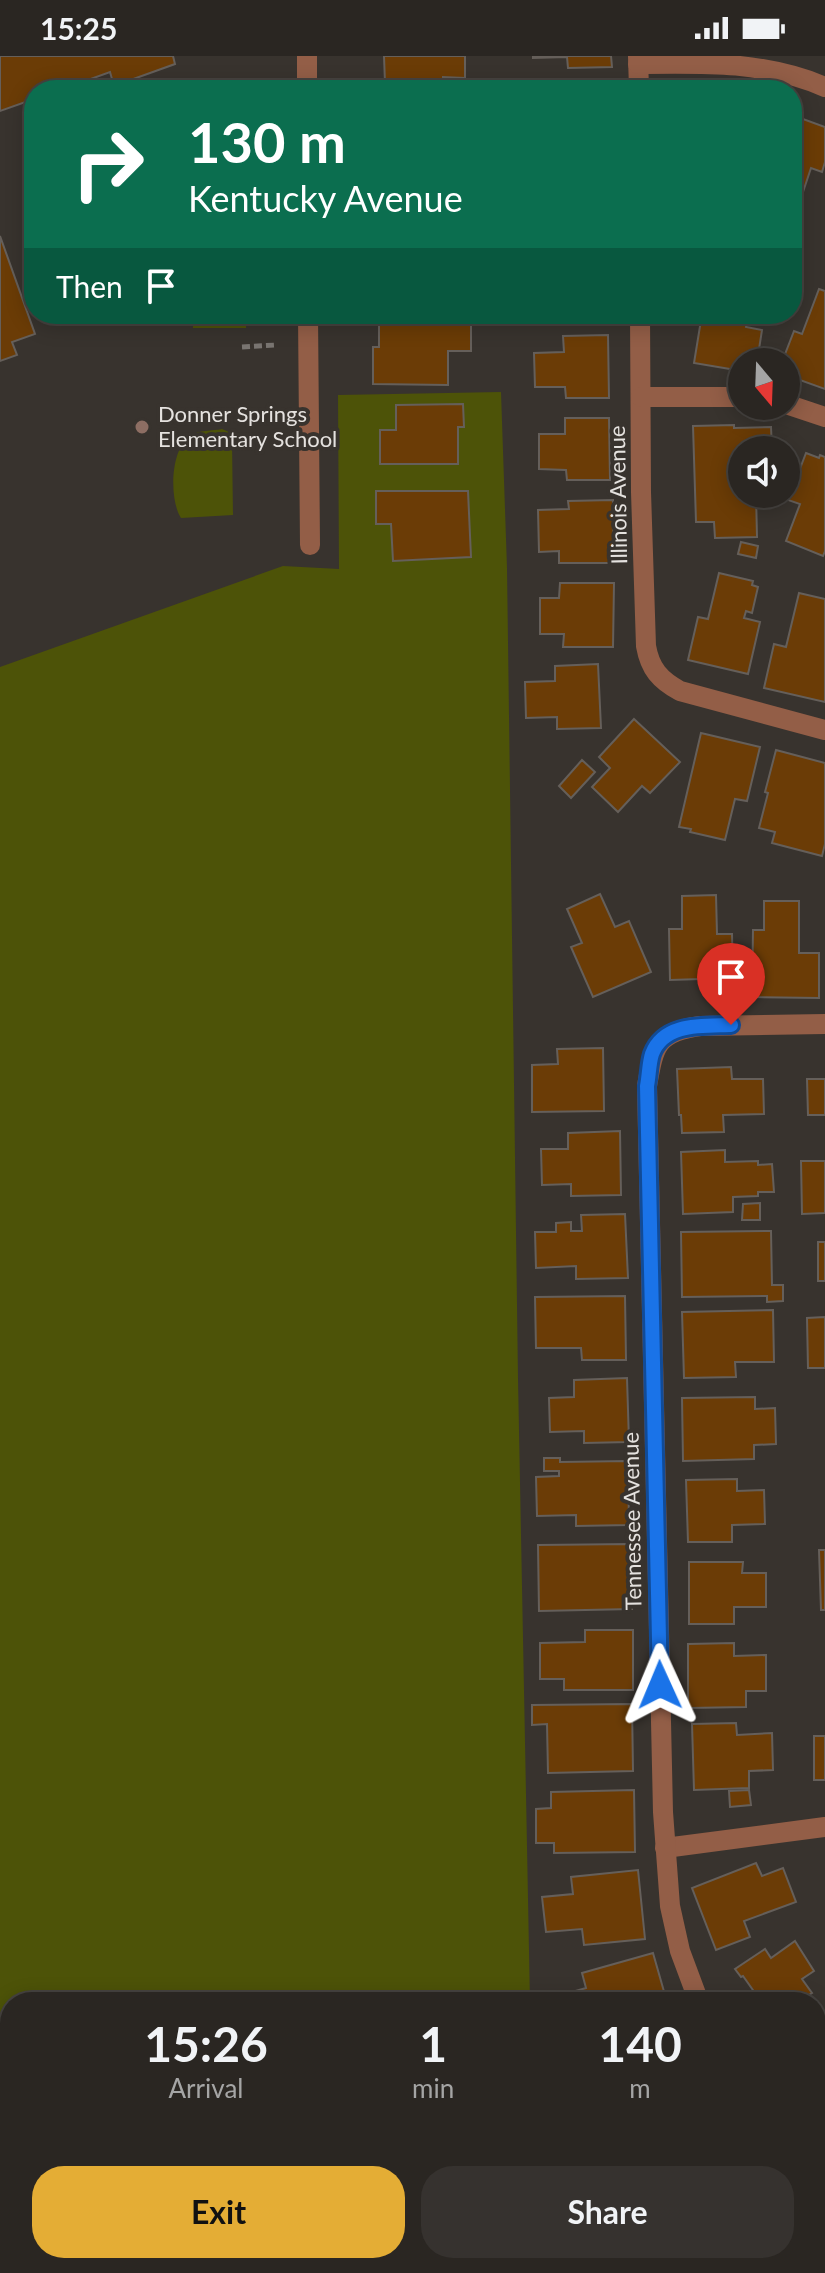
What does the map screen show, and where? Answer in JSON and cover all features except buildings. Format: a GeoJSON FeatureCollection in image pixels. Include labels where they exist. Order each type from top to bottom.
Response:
{"type":"FeatureCollection","features":[{"type":"Feature","properties":{"kind":"street"},"geometry":{"type":"LineString","coordinates":[[307,56],[307,80]]}},
{"type":"Feature","properties":{"kind":"street"},"geometry":{"type":"LineString","coordinates":[[639,80],[638,60],[741,65],[782,72],[825,87]]}},
{"type":"Feature","properties":{"kind":"street"},"geometry":{"type":"LineString","coordinates":[[308,324],[310,545]]}},
{"type":"Feature","properties":{"kind":"street","name":"Illinois Avenue"},"geometry":{"type":"LineString","coordinates":[[640,324],[648,659],[663,682],[680,691],[825,730]]}},
{"type":"Feature","properties":{"kind":"street"},"geometry":{"type":"LineString","coordinates":[[641,397],[728,397]]}},
{"type":"Feature","properties":{"kind":"street"},"geometry":{"type":"LineString","coordinates":[[800,409],[825,417]]}},
{"type":"Feature","properties":{"kind":"street","name":"Tennessee Avenue"},"geometry":{"type":"LineString","coordinates":[[695,1992],[680,1951],[670,1906],[665,1848],[647,1086],[652,1053],[663,1039],[679,1029],[825,1024]]}},
{"type":"Feature","properties":{"kind":"street"},"geometry":{"type":"LineString","coordinates":[[665,1848],[825,1827]]}},
{"type":"Feature","properties":{"kind":"path"},"geometry":{"type":"LineString","coordinates":[[242,347],[276,345]]}},
{"type":"Feature","properties":{"kind":"green space"},"geometry":{"type":"Polygon","coordinates":[[[193,324],[246,324],[246,328],[193,328],[193,324]]]}},
{"type":"Feature","properties":{"kind":"green space"},"geometry":{"type":"Polygon","coordinates":[[[501,392],[507,568],[530,1992],[0,1992],[0,667],[283,566],[339,569],[338,395],[501,392]]]}},
{"type":"Feature","properties":{"kind":"green space"},"geometry":{"type":"Polygon","coordinates":[[[222,429],[229,432],[232,441],[233,515],[181,518],[173,487],[179,451],[191,435],[222,429]]]}},
{"type":"Feature","properties":{"kind":"place","name":"Donner Springs Elementary School"},"geometry":{"type":"Point","coordinates":[142,427]}},
{"type":"Feature","properties":{"kind":"route"},"geometry":{"type":"LineString","coordinates":[[660,1685],[647,1086],[652,1053],[663,1039],[679,1029],[731,1025]]}}]}
